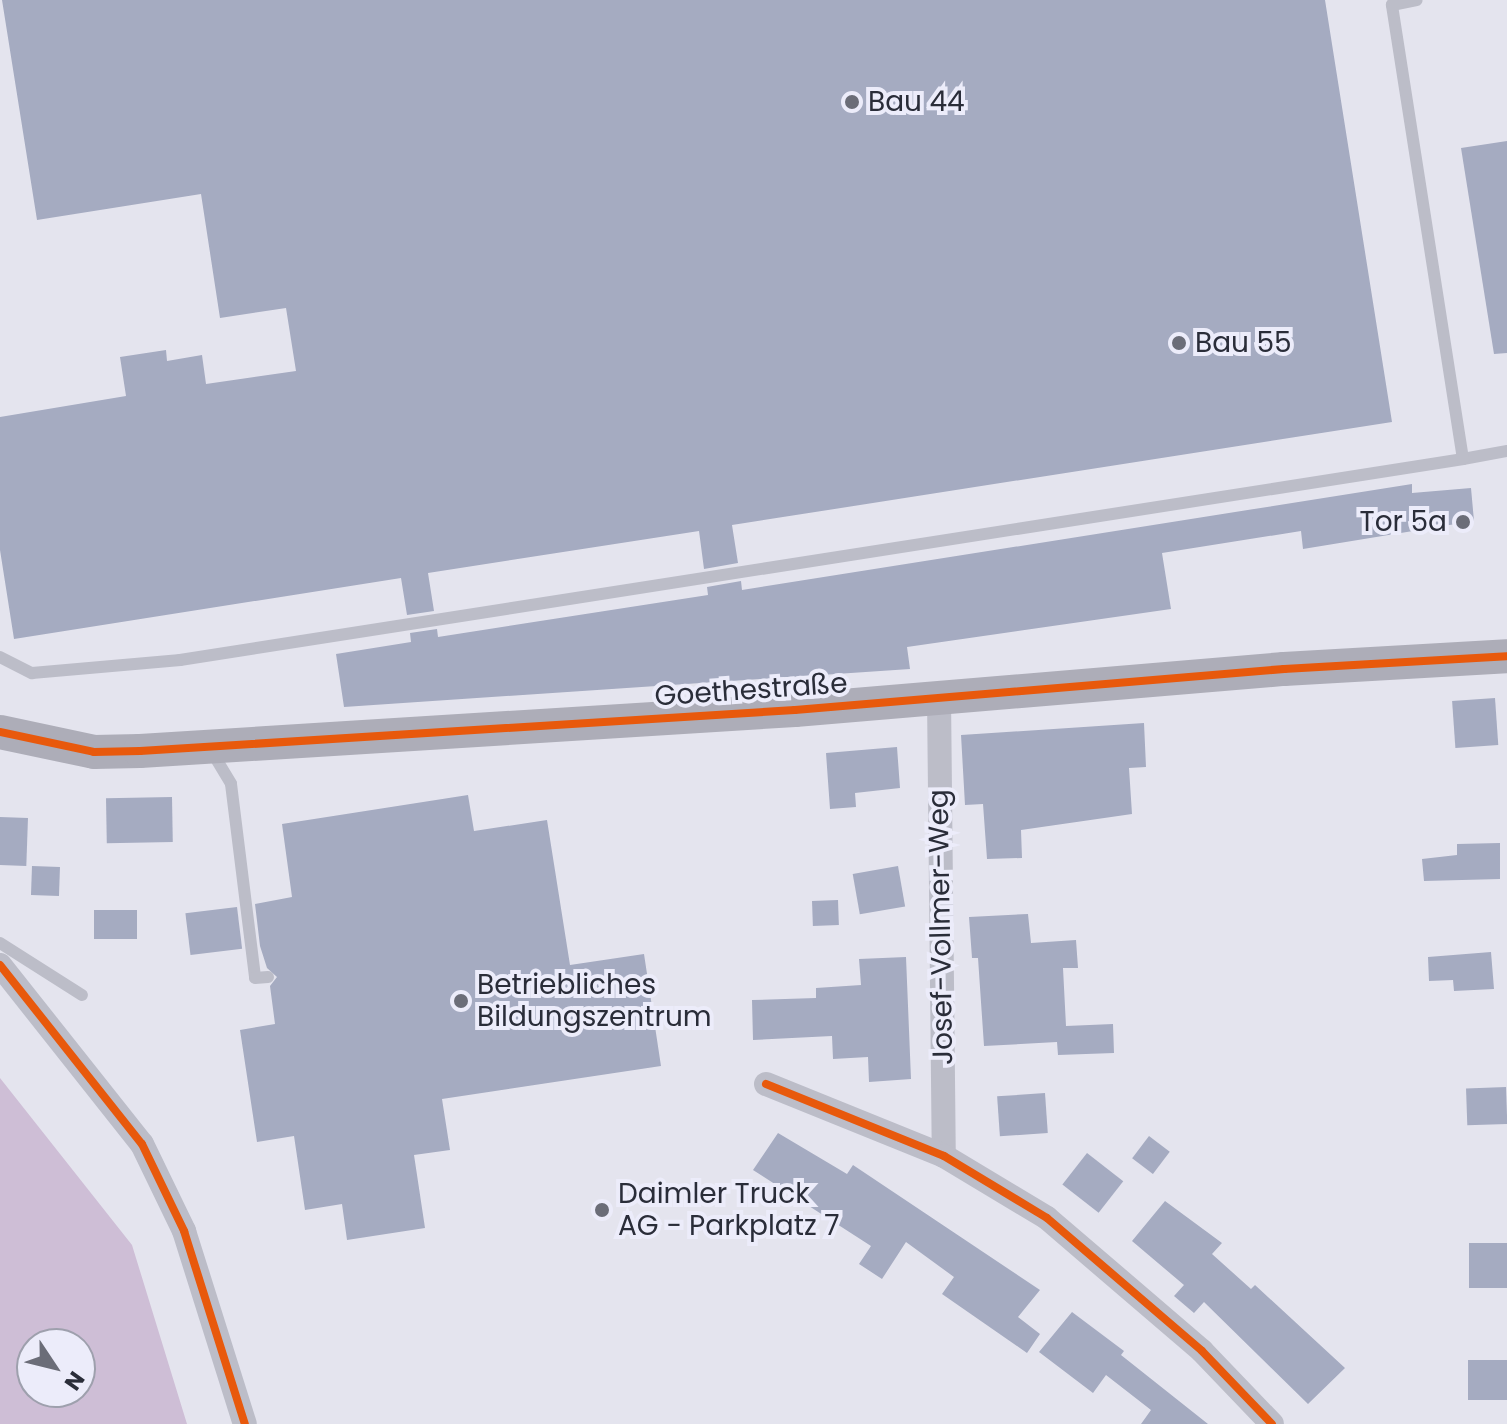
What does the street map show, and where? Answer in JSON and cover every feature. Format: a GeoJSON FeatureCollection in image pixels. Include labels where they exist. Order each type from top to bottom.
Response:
{"type":"FeatureCollection","features":[{"type":"Feature","properties":{"kind":"street","name":"Goethestraße"},"geometry":{"type":"LineString","coordinates":[[0,732],[94,752],[939,697],[1507,656]]}},
{"type":"Feature","properties":{"kind":"street","name":"Josef-Vollmer-Weg"},"geometry":{"type":"LineString","coordinates":[[939,697],[944,1156]]}},
{"type":"Feature","properties":{"kind":"street"},"geometry":{"type":"LineString","coordinates":[[0,965],[142,1144],[184,1231],[245,1424]]}},
{"type":"Feature","properties":{"kind":"street"},"geometry":{"type":"LineString","coordinates":[[766,1084],[944,1156],[1047,1218],[1202,1351],[1272,1424]]}},
{"type":"Feature","properties":{"kind":"lane"},"geometry":{"type":"LineString","coordinates":[[1417,0],[1392,5],[1463,459]]}},
{"type":"Feature","properties":{"kind":"lane"},"geometry":{"type":"LineString","coordinates":[[0,657],[32,673],[180,660],[1507,451]]}},
{"type":"Feature","properties":{"kind":"lane"},"geometry":{"type":"LineString","coordinates":[[209,745],[231,784],[255,978],[268,977]]}},
{"type":"Feature","properties":{"kind":"lane"},"geometry":{"type":"LineString","coordinates":[[0,943],[82,995]]}},
{"type":"Feature","properties":{"kind":"shaded area"},"geometry":{"type":"Polygon","coordinates":[[[0,1078],[132,1245],[187,1424],[0,1424],[0,1078]]]}},
{"type":"Feature","properties":{"kind":"building"},"geometry":{"type":"Polygon","coordinates":[[[2,0],[1325,0],[1392,422],[732,525],[738,563],[704,569],[699,531],[428,573],[434,611],[407,615],[401,578],[14,639],[0,550],[0,417],[126,396],[120,357],[166,350],[167,361],[202,355],[206,384],[296,371],[286,308],[220,318],[201,194],[37,220],[2,0]]]}},
{"type":"Feature","properties":{"kind":"building"},"geometry":{"type":"Polygon","coordinates":[[[1507,141],[1507,353],[1494,354],[1461,148],[1507,141]]]}},
{"type":"Feature","properties":{"kind":"building"},"geometry":{"type":"Polygon","coordinates":[[[1412,484],[1412,493],[1471,488],[1474,521],[1303,549],[1301,531],[1162,553],[1171,609],[907,647],[910,669],[344,707],[336,654],[411,642],[410,633],[437,629],[438,637],[708,595],[707,587],[741,581],[742,590],[1412,484]]]}},
{"type":"Feature","properties":{"kind":"building"},"geometry":{"type":"Polygon","coordinates":[[[1495,698],[1498,745],[1455,748],[1452,701],[1495,698]]]}},
{"type":"Feature","properties":{"kind":"building"},"geometry":{"type":"Polygon","coordinates":[[[1144,723],[1146,767],[1129,768],[1132,814],[1021,830],[1022,858],[987,859],[983,804],[965,805],[961,735],[1144,723]]]}},
{"type":"Feature","properties":{"kind":"building"},"geometry":{"type":"Polygon","coordinates":[[[897,747],[900,788],[855,793],[856,807],[830,809],[826,753],[897,747]]]}},
{"type":"Feature","properties":{"kind":"building","name":"Betriebliches Bildungszentrum"},"geometry":{"type":"Polygon","coordinates":[[[468,795],[474,831],[547,820],[570,965],[644,954],[661,1066],[442,1099],[450,1150],[414,1155],[425,1228],[347,1240],[342,1204],[305,1210],[294,1136],[257,1142],[240,1030],[275,1024],[270,986],[277,977],[267,968],[260,946],[255,904],[292,897],[282,824],[468,795]]]}},
{"type":"Feature","properties":{"kind":"building"},"geometry":{"type":"Polygon","coordinates":[[[172,797],[173,842],[107,843],[106,798],[172,797]]]}},
{"type":"Feature","properties":{"kind":"building"},"geometry":{"type":"Polygon","coordinates":[[[0,817],[28,818],[26,866],[0,865],[0,817]]]}},
{"type":"Feature","properties":{"kind":"building"},"geometry":{"type":"Polygon","coordinates":[[[1500,843],[1500,879],[1424,881],[1422,859],[1457,855],[1457,844],[1500,843]]]}},
{"type":"Feature","properties":{"kind":"building"},"geometry":{"type":"Polygon","coordinates":[[[32,866],[60,867],[59,896],[31,895],[32,866]]]}},
{"type":"Feature","properties":{"kind":"building"},"geometry":{"type":"Polygon","coordinates":[[[898,866],[905,906],[860,914],[853,874],[898,866]]]}},
{"type":"Feature","properties":{"kind":"building"},"geometry":{"type":"Polygon","coordinates":[[[838,900],[839,925],[813,926],[812,901],[838,900]]]}},
{"type":"Feature","properties":{"kind":"building"},"geometry":{"type":"Polygon","coordinates":[[[237,907],[242,949],[191,955],[185,913],[237,907]]]}},
{"type":"Feature","properties":{"kind":"building"},"geometry":{"type":"Polygon","coordinates":[[[94,910],[137,910],[137,939],[94,939],[94,910]]]}},
{"type":"Feature","properties":{"kind":"building"},"geometry":{"type":"Polygon","coordinates":[[[1028,914],[1031,943],[1076,940],[1078,968],[1063,968],[1066,1026],[1113,1024],[1114,1053],[1058,1055],[1057,1042],[984,1046],[978,958],[972,958],[969,917],[1028,914]]]}},
{"type":"Feature","properties":{"kind":"building"},"geometry":{"type":"Polygon","coordinates":[[[1491,952],[1494,989],[1454,991],[1453,980],[1429,981],[1428,957],[1491,952]]]}},
{"type":"Feature","properties":{"kind":"building"},"geometry":{"type":"Polygon","coordinates":[[[906,957],[911,1079],[869,1082],[868,1057],[833,1059],[832,1036],[753,1040],[752,1000],[816,998],[816,988],[861,985],[859,959],[906,957]]]}},
{"type":"Feature","properties":{"kind":"building"},"geometry":{"type":"Polygon","coordinates":[[[1506,1087],[1507,1124],[1467,1125],[1466,1088],[1506,1087]]]}},
{"type":"Feature","properties":{"kind":"building"},"geometry":{"type":"Polygon","coordinates":[[[1045,1093],[1048,1133],[1000,1136],[997,1096],[1045,1093]]]}},
{"type":"Feature","properties":{"kind":"building"},"geometry":{"type":"Polygon","coordinates":[[[778,1133],[847,1174],[853,1165],[1040,1290],[1018,1317],[1040,1334],[1027,1353],[942,1294],[954,1277],[906,1242],[882,1279],[859,1264],[871,1246],[753,1170],[778,1133]]]}},
{"type":"Feature","properties":{"kind":"building"},"geometry":{"type":"Polygon","coordinates":[[[1149,1136],[1170,1152],[1153,1174],[1132,1158],[1149,1136]]]}},
{"type":"Feature","properties":{"kind":"building"},"geometry":{"type":"Polygon","coordinates":[[[1087,1153],[1123,1181],[1099,1213],[1062,1185],[1087,1153]]]}},
{"type":"Feature","properties":{"kind":"building"},"geometry":{"type":"Polygon","coordinates":[[[1165,1201],[1222,1243],[1212,1254],[1251,1289],[1255,1285],[1345,1368],[1308,1404],[1204,1302],[1194,1313],[1174,1296],[1184,1285],[1132,1241],[1165,1201]]]}},
{"type":"Feature","properties":{"kind":"building"},"geometry":{"type":"Polygon","coordinates":[[[1469,1243],[1507,1243],[1507,1288],[1469,1288],[1469,1243]]]}},
{"type":"Feature","properties":{"kind":"building"},"geometry":{"type":"Polygon","coordinates":[[[1072,1312],[1124,1351],[1121,1355],[1208,1424],[1141,1424],[1151,1410],[1106,1375],[1093,1393],[1039,1352],[1072,1312]]]}},
{"type":"Feature","properties":{"kind":"building"},"geometry":{"type":"Polygon","coordinates":[[[1468,1360],[1507,1360],[1507,1400],[1468,1400],[1468,1360]]]}},
{"type":"Feature","properties":{"kind":"cycle path"},"geometry":{"type":"LineString","coordinates":[[0,732],[94,752],[140,751],[795,710],[1284,669],[1507,656]]}},
{"type":"Feature","properties":{"kind":"cycle path"},"geometry":{"type":"LineString","coordinates":[[0,965],[142,1144],[184,1231],[245,1424]]}},
{"type":"Feature","properties":{"kind":"cycle path"},"geometry":{"type":"LineString","coordinates":[[766,1084],[944,1156],[1047,1218],[1202,1351],[1272,1424]]}},
{"type":"Feature","properties":{"kind":"place","name":"Bau 44"},"geometry":{"type":"Point","coordinates":[852,102]}},
{"type":"Feature","properties":{"kind":"place","name":"Bau 55"},"geometry":{"type":"Point","coordinates":[1179,343]}},
{"type":"Feature","properties":{"kind":"place","name":"Tor 5a"},"geometry":{"type":"Point","coordinates":[1463,522]}},
{"type":"Feature","properties":{"kind":"place","name":"Betriebliches Bildungszentrum"},"geometry":{"type":"Point","coordinates":[461,1001]}},
{"type":"Feature","properties":{"kind":"place","name":"Daimler Truck AG − Parkplatz 7"},"geometry":{"type":"Point","coordinates":[602,1210]}}]}
